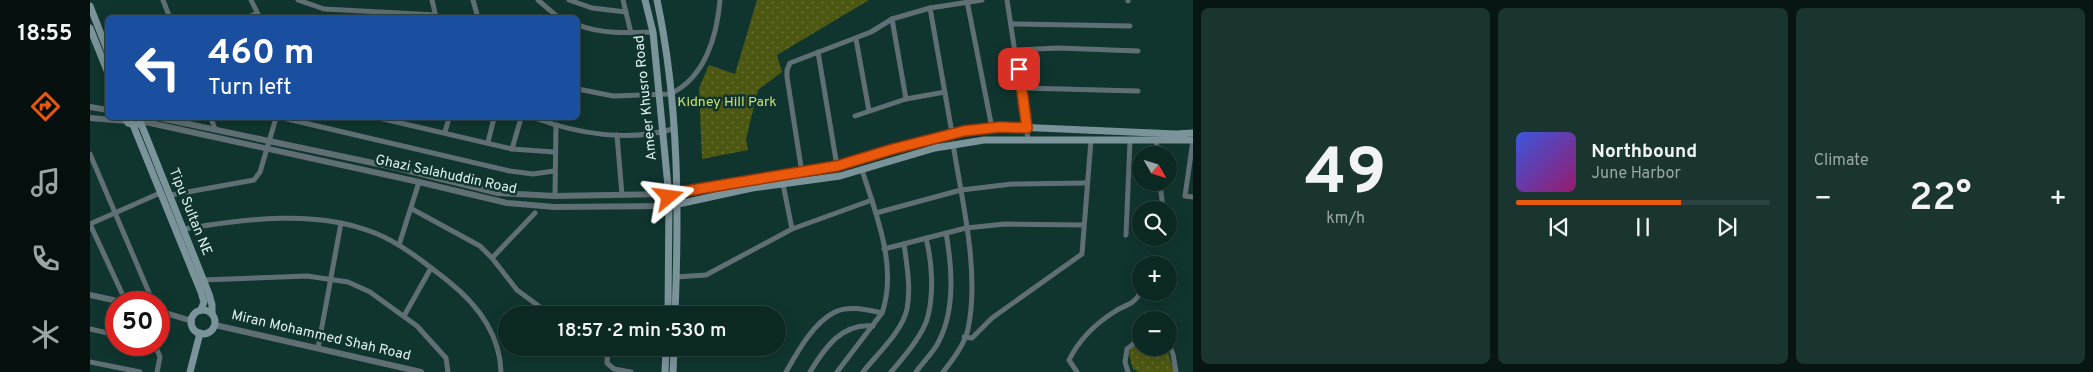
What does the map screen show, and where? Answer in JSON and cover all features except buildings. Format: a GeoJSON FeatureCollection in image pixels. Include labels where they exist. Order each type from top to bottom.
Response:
{"type":"FeatureCollection","features":[{"type":"Feature","properties":{"kind":"main road","name":"Ameer Khusro Road"},"geometry":{"type":"LineString","coordinates":[[645,0],[652,32],[669,206],[668,306]]}},
{"type":"Feature","properties":{"kind":"main road","name":"Ameer Khusro Road"},"geometry":{"type":"LineString","coordinates":[[657,0],[663,29],[670,94],[678,204],[675,306]]}},
{"type":"Feature","properties":{"kind":"main road"},"geometry":{"type":"LineString","coordinates":[[90,6],[105,44]]}},
{"type":"Feature","properties":{"kind":"main road"},"geometry":{"type":"LineString","coordinates":[[90,28],[105,66]]}},
{"type":"Feature","properties":{"kind":"main road"},"geometry":{"type":"LineString","coordinates":[[141,120],[128,121],[204,302],[201,310],[196,313],[192,321],[194,328],[200,333],[210,332],[215,325]]}},
{"type":"Feature","properties":{"kind":"main road","name":"Tipu Sultan NE"},"geometry":{"type":"LineString","coordinates":[[141,120],[148,144],[171,195],[212,305],[215,325]]}},
{"type":"Feature","properties":{"kind":"main road","name":"Ghazi Salahuddin Road"},"geometry":{"type":"LineString","coordinates":[[668,194],[837,166],[952,133],[992,128],[1176,134],[1193,132]]}},
{"type":"Feature","properties":{"kind":"main road","name":"Ghazi Salahuddin Road"},"geometry":{"type":"LineString","coordinates":[[669,206],[784,184],[840,176],[953,144],[984,140],[1193,140]]}},
{"type":"Feature","properties":{"kind":"main road"},"geometry":{"type":"LineString","coordinates":[[201,310],[212,313]]}},
{"type":"Feature","properties":{"kind":"main road"},"geometry":{"type":"LineString","coordinates":[[190,372],[200,333]]}},
{"type":"Feature","properties":{"kind":"main road"},"geometry":{"type":"LineString","coordinates":[[666,356],[666,372]]}},
{"type":"Feature","properties":{"kind":"main road"},"geometry":{"type":"LineString","coordinates":[[673,372],[674,356]]}},
{"type":"Feature","properties":{"kind":"street"},"geometry":{"type":"LineString","coordinates":[[162,0],[169,15]]}},
{"type":"Feature","properties":{"kind":"street"},"geometry":{"type":"LineString","coordinates":[[250,0],[258,15]]}},
{"type":"Feature","properties":{"kind":"street"},"geometry":{"type":"LineString","coordinates":[[298,0],[324,9],[420,15]]}},
{"type":"Feature","properties":{"kind":"street"},"geometry":{"type":"LineString","coordinates":[[432,0],[436,15]]}},
{"type":"Feature","properties":{"kind":"street"},"geometry":{"type":"LineString","coordinates":[[473,0],[477,15]]}},
{"type":"Feature","properties":{"kind":"street"},"geometry":{"type":"LineString","coordinates":[[538,0],[556,15]]}},
{"type":"Feature","properties":{"kind":"street"},"geometry":{"type":"LineString","coordinates":[[569,0],[592,8],[626,12]]}},
{"type":"Feature","properties":{"kind":"street"},"geometry":{"type":"LineString","coordinates":[[623,0],[631,33]]}},
{"type":"Feature","properties":{"kind":"street"},"geometry":{"type":"LineString","coordinates":[[580,89],[613,96],[670,94],[690,82],[706,60],[720,0]]}},
{"type":"Feature","properties":{"kind":"street"},"geometry":{"type":"LineString","coordinates":[[802,173],[787,70],[790,64],[872,32],[892,19],[930,8],[982,0]]}},
{"type":"Feature","properties":{"kind":"street"},"geometry":{"type":"LineString","coordinates":[[1007,0],[1022,88],[1028,139]]}},
{"type":"Feature","properties":{"kind":"street"},"geometry":{"type":"LineString","coordinates":[[967,1],[992,128]]}},
{"type":"Feature","properties":{"kind":"street"},"geometry":{"type":"LineString","coordinates":[[930,8],[952,133]]}},
{"type":"Feature","properties":{"kind":"street"},"geometry":{"type":"LineString","coordinates":[[323,15],[324,9]]}},
{"type":"Feature","properties":{"kind":"street"},"geometry":{"type":"LineString","coordinates":[[892,19],[906,99]]}},
{"type":"Feature","properties":{"kind":"street"},"geometry":{"type":"LineString","coordinates":[[1011,24],[1130,26]]}},
{"type":"Feature","properties":{"kind":"street"},"geometry":{"type":"LineString","coordinates":[[580,27],[590,30],[631,33],[652,32]]}},
{"type":"Feature","properties":{"kind":"street"},"geometry":{"type":"LineString","coordinates":[[856,39],[869,111]]}},
{"type":"Feature","properties":{"kind":"street"},"geometry":{"type":"LineString","coordinates":[[1016,50],[1058,48],[1138,51]]}},
{"type":"Feature","properties":{"kind":"street"},"geometry":{"type":"LineString","coordinates":[[818,52],[837,166]]}},
{"type":"Feature","properties":{"kind":"street"},"geometry":{"type":"LineString","coordinates":[[1022,88],[1138,91]]}},
{"type":"Feature","properties":{"kind":"street"},"geometry":{"type":"LineString","coordinates":[[855,116],[906,99],[945,92]]}},
{"type":"Feature","properties":{"kind":"street"},"geometry":{"type":"LineString","coordinates":[[90,107],[105,110]]}},
{"type":"Feature","properties":{"kind":"street"},"geometry":{"type":"LineString","coordinates":[[90,118],[105,119]]}},
{"type":"Feature","properties":{"kind":"street"},"geometry":{"type":"LineString","coordinates":[[115,120],[128,121]]}},
{"type":"Feature","properties":{"kind":"street","name":"Ghazi Salahuddin Road"},"geometry":{"type":"LineString","coordinates":[[141,120],[507,203],[567,207],[669,206]]}},
{"type":"Feature","properties":{"kind":"street","name":"Ghazi Salahuddin Road"},"geometry":{"type":"LineString","coordinates":[[170,120],[269,140],[498,193],[555,196],[668,194]]}},
{"type":"Feature","properties":{"kind":"street"},"geometry":{"type":"LineString","coordinates":[[212,120],[215,129]]}},
{"type":"Feature","properties":{"kind":"street"},"geometry":{"type":"LineString","coordinates":[[171,195],[254,180],[260,172],[275,120]]}},
{"type":"Feature","properties":{"kind":"street"},"geometry":{"type":"LineString","coordinates":[[292,120],[510,171],[533,174],[554,172]]}},
{"type":"Feature","properties":{"kind":"street"},"geometry":{"type":"LineString","coordinates":[[388,120],[488,142],[512,150],[554,152]]}},
{"type":"Feature","properties":{"kind":"street"},"geometry":{"type":"LineString","coordinates":[[445,132],[448,120]]}},
{"type":"Feature","properties":{"kind":"street"},"geometry":{"type":"LineString","coordinates":[[488,142],[494,120]]}},
{"type":"Feature","properties":{"kind":"street"},"geometry":{"type":"LineString","coordinates":[[512,150],[520,120]]}},
{"type":"Feature","properties":{"kind":"street"},"geometry":{"type":"LineString","coordinates":[[541,120],[594,134],[618,135],[663,132],[673,129]]}},
{"type":"Feature","properties":{"kind":"street"},"geometry":{"type":"LineString","coordinates":[[555,196],[554,152],[556,125]]}},
{"type":"Feature","properties":{"kind":"street"},"geometry":{"type":"LineString","coordinates":[[618,135],[622,195]]}},
{"type":"Feature","properties":{"kind":"street"},"geometry":{"type":"LineString","coordinates":[[964,337],[972,338],[999,313],[1082,254],[1091,140]]}},
{"type":"Feature","properties":{"kind":"street"},"geometry":{"type":"LineString","coordinates":[[1156,140],[1157,146]]}},
{"type":"Feature","properties":{"kind":"street"},"geometry":{"type":"LineString","coordinates":[[1193,140],[1185,196],[1193,197]]}},
{"type":"Feature","properties":{"kind":"street"},"geometry":{"type":"LineString","coordinates":[[1126,234],[1130,141]]}},
{"type":"Feature","properties":{"kind":"street"},"geometry":{"type":"LineString","coordinates":[[943,372],[951,363],[968,331],[971,293],[966,228],[953,144]]}},
{"type":"Feature","properties":{"kind":"street"},"geometry":{"type":"LineString","coordinates":[[90,154],[91,161],[116,212],[148,291]]}},
{"type":"Feature","properties":{"kind":"street"},"geometry":{"type":"LineString","coordinates":[[837,372],[873,326],[882,313],[886,302],[887,276],[884,249],[876,213],[862,170]]}},
{"type":"Feature","properties":{"kind":"street"},"geometry":{"type":"LineString","coordinates":[[400,246],[419,182]]}},
{"type":"Feature","properties":{"kind":"street"},"geometry":{"type":"LineString","coordinates":[[876,213],[960,190],[1012,184],[1087,183]]}},
{"type":"Feature","properties":{"kind":"street"},"geometry":{"type":"LineString","coordinates":[[784,184],[792,229]]}},
{"type":"Feature","properties":{"kind":"street"},"geometry":{"type":"LineString","coordinates":[[121,291],[90,224],[160,194]]}},
{"type":"Feature","properties":{"kind":"street"},"geometry":{"type":"LineString","coordinates":[[566,196],[567,207]]}},
{"type":"Feature","properties":{"kind":"street"},"geometry":{"type":"LineString","coordinates":[[676,277],[706,274],[792,229],[872,200]]}},
{"type":"Feature","properties":{"kind":"street"},"geometry":{"type":"LineString","coordinates":[[412,209],[480,246],[517,290],[539,306]]}},
{"type":"Feature","properties":{"kind":"street"},"geometry":{"type":"LineString","coordinates":[[492,258],[535,212]]}},
{"type":"Feature","properties":{"kind":"street"},"geometry":{"type":"LineString","coordinates":[[184,229],[260,220],[317,219],[342,223],[377,234],[400,246],[463,292],[486,322],[500,350],[501,372]]}},
{"type":"Feature","properties":{"kind":"street"},"geometry":{"type":"LineString","coordinates":[[318,348],[342,223]]}},
{"type":"Feature","properties":{"kind":"street"},"geometry":{"type":"LineString","coordinates":[[884,249],[966,228],[1006,224],[1084,225]]}},
{"type":"Feature","properties":{"kind":"street"},"geometry":{"type":"LineString","coordinates":[[916,372],[939,342],[947,320],[950,256],[946,233]]}},
{"type":"Feature","properties":{"kind":"street"},"geometry":{"type":"LineString","coordinates":[[891,372],[909,350],[928,317],[931,279],[930,254],[926,238]]}},
{"type":"Feature","properties":{"kind":"street"},"geometry":{"type":"LineString","coordinates":[[862,372],[898,328],[906,311],[909,280],[904,244]]}},
{"type":"Feature","properties":{"kind":"street"},"geometry":{"type":"LineString","coordinates":[[404,316],[431,268]]}},
{"type":"Feature","properties":{"kind":"street"},"geometry":{"type":"LineString","coordinates":[[202,280],[307,276],[332,278],[370,292],[404,316],[432,340],[446,358],[448,372]]}},
{"type":"Feature","properties":{"kind":"street"},"geometry":{"type":"LineString","coordinates":[[90,295],[105,298]]}},
{"type":"Feature","properties":{"kind":"street"},"geometry":{"type":"LineString","coordinates":[[1077,372],[1069,360],[1074,350],[1094,326],[1116,310],[1134,304],[1136,301]]}},
{"type":"Feature","properties":{"kind":"street"},"geometry":{"type":"LineString","coordinates":[[786,372],[816,326],[836,311],[857,308],[882,313]]}},
{"type":"Feature","properties":{"kind":"street"},"geometry":{"type":"LineString","coordinates":[[170,314],[192,321]]}},
{"type":"Feature","properties":{"kind":"street"},"geometry":{"type":"LineString","coordinates":[[810,372],[829,345],[844,330],[860,324],[873,326]]}},
{"type":"Feature","properties":{"kind":"street","name":"Miran Mohammed Shah Road"},"geometry":{"type":"LineString","coordinates":[[215,325],[421,372]]}},
{"type":"Feature","properties":{"kind":"street"},"geometry":{"type":"LineString","coordinates":[[90,329],[105,332]]}},
{"type":"Feature","properties":{"kind":"street"},"geometry":{"type":"LineString","coordinates":[[1128,372],[1125,362],[1127,349],[1132,345]]}},
{"type":"Feature","properties":{"kind":"street"},"geometry":{"type":"LineString","coordinates":[[157,372],[160,356]]}},
{"type":"Feature","properties":{"kind":"street"},"geometry":{"type":"LineString","coordinates":[[607,356],[607,363],[614,369],[631,372]]}},
{"type":"Feature","properties":{"kind":"street"},"geometry":{"type":"LineString","coordinates":[[1173,356],[1176,372]]}},
{"type":"Feature","properties":{"kind":"street"},"geometry":{"type":"LineString","coordinates":[[90,362],[140,372]]}},
{"type":"Feature","properties":{"kind":"green space","name":"Kidney Hill Park"},"geometry":{"type":"Polygon","coordinates":[[[757,0],[869,0],[777,55],[782,72],[758,90],[746,139],[748,150],[702,159],[699,88],[709,65],[735,74],[757,0]]]}},
{"type":"Feature","properties":{"kind":"green space"},"geometry":{"type":"Polygon","coordinates":[[[1131,349],[1132,356],[1169,356],[1174,372],[1139,372],[1133,369],[1129,354],[1131,349]]]}},
{"type":"Feature","properties":{"kind":"route"},"geometry":{"type":"LineString","coordinates":[[669,197],[668,194],[837,166],[952,133],[1000,127],[1027,128],[1019,69]]}}]}
